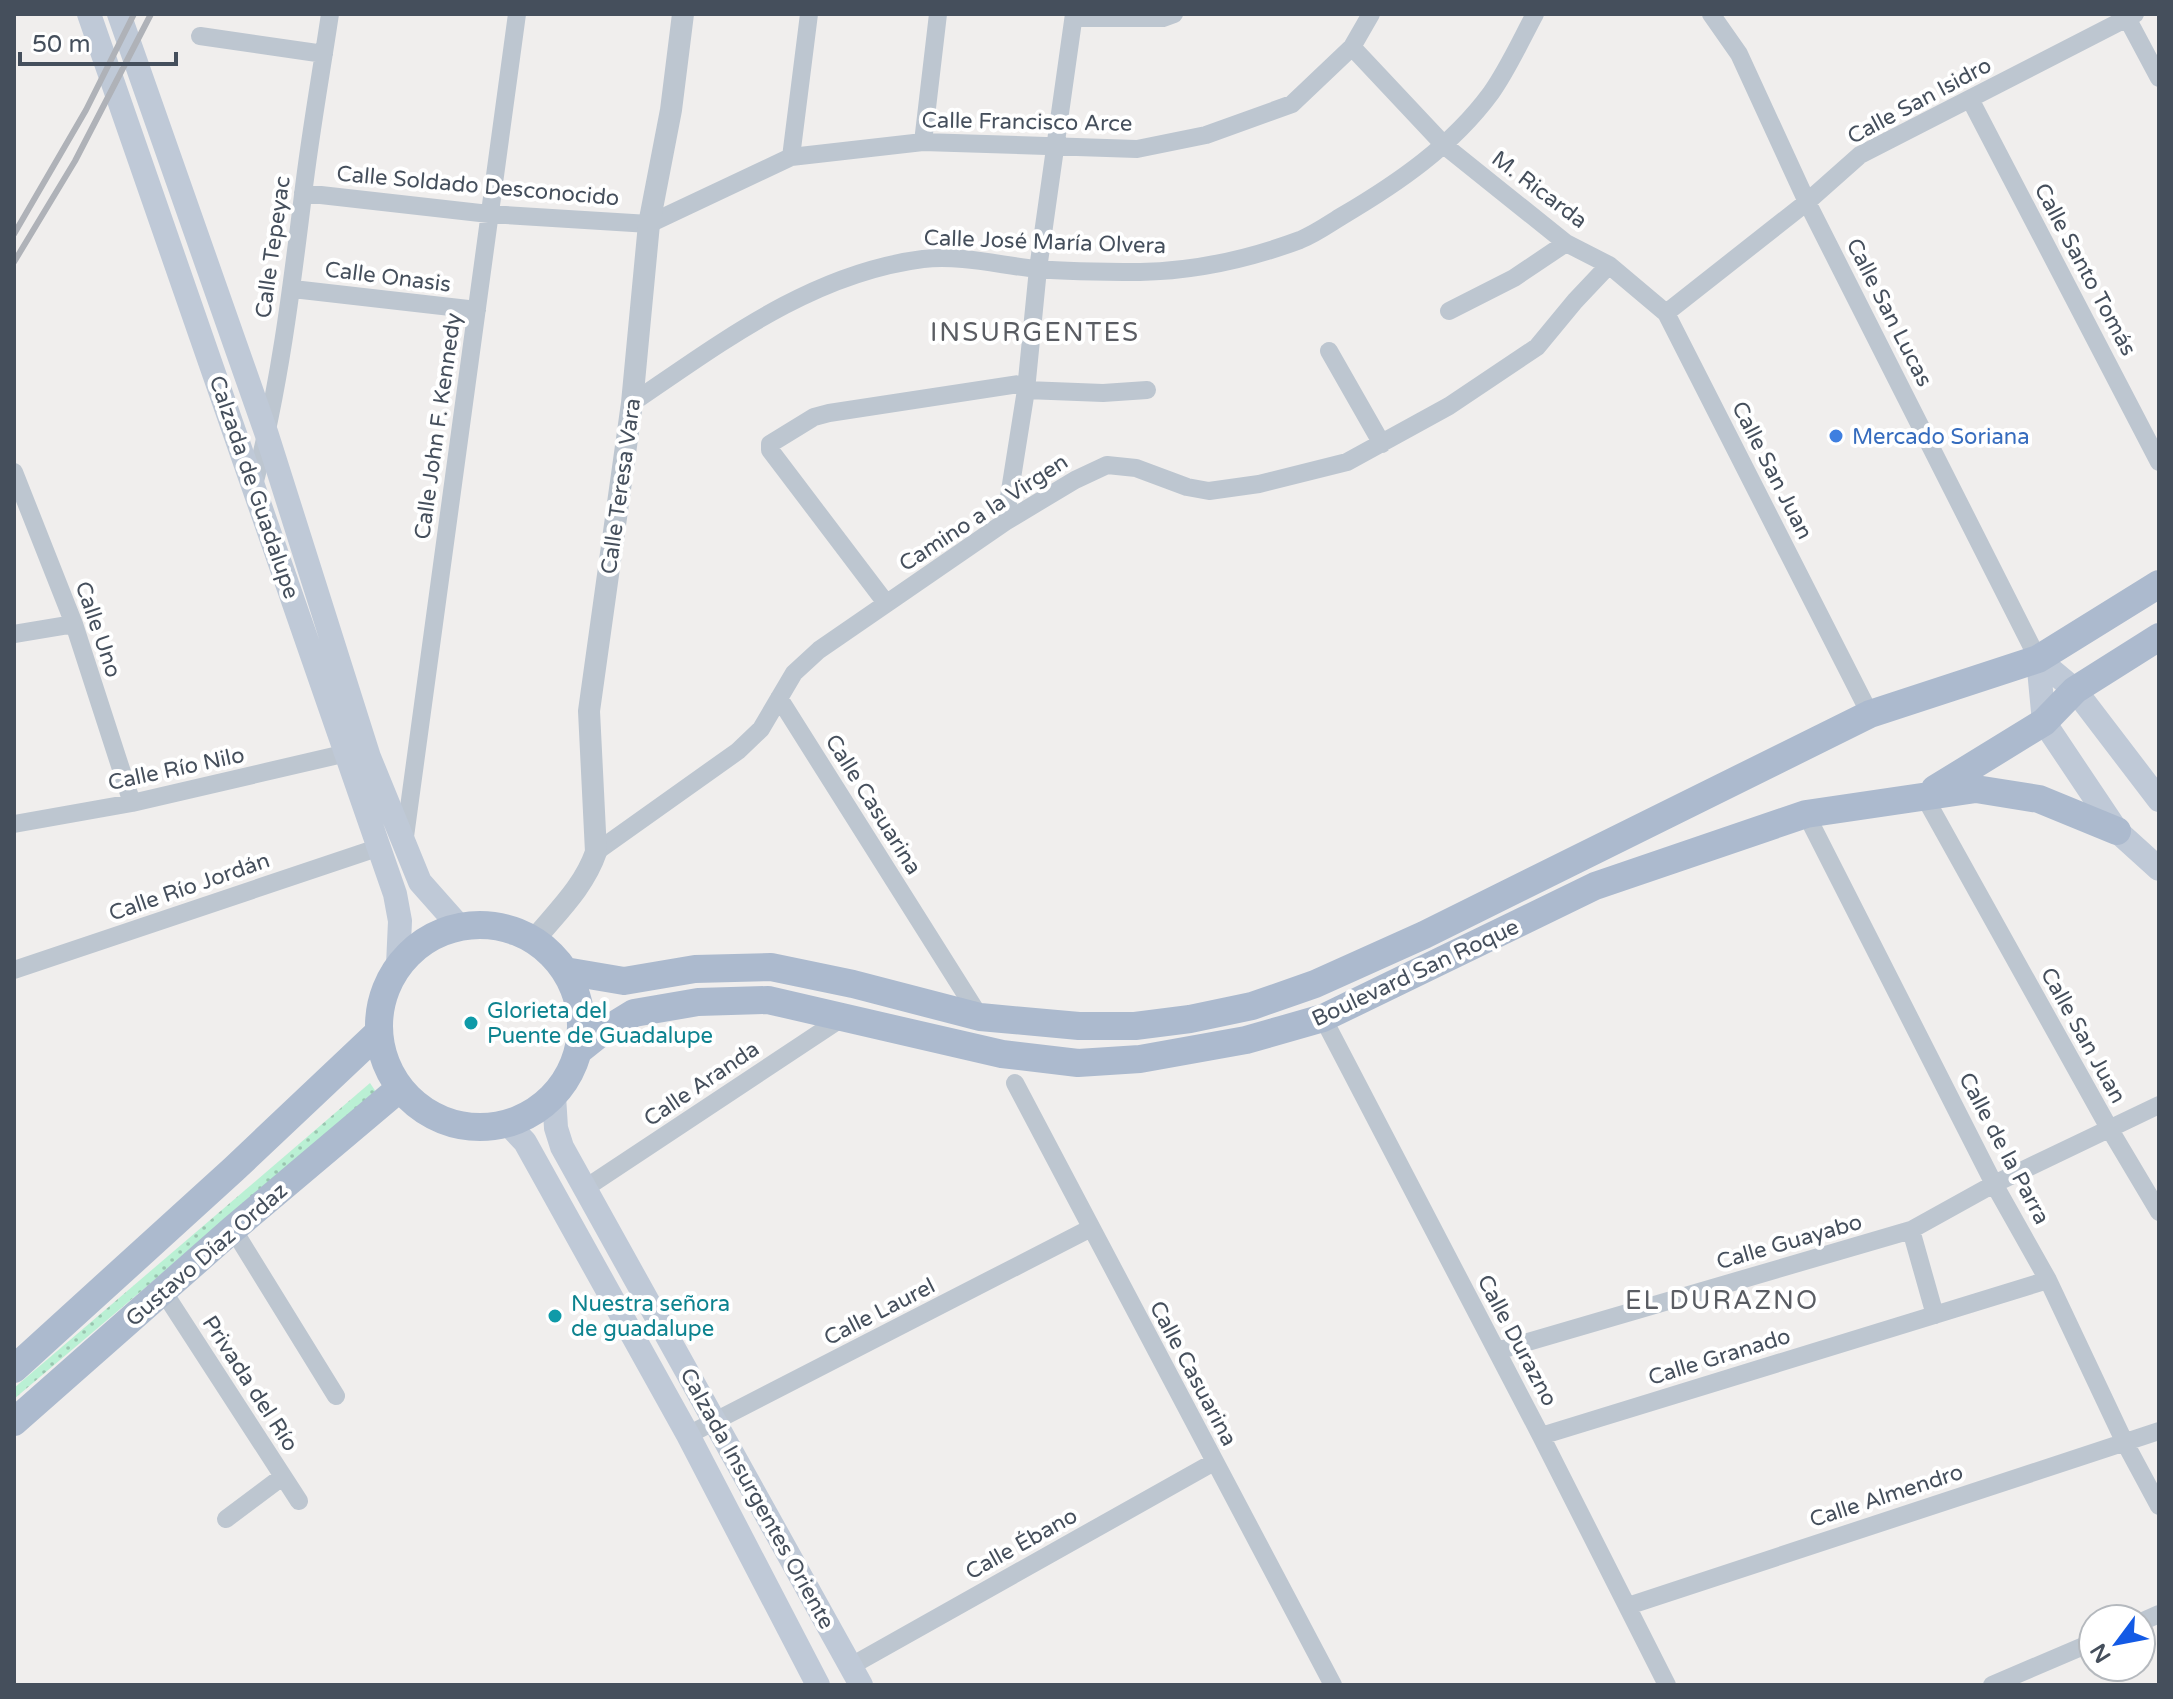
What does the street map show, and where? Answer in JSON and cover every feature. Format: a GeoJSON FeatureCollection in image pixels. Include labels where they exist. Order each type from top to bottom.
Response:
{"type":"FeatureCollection","features":[{"type":"Feature","properties":{"kind":"main road","name":"Calzada de Guadalupe"},"geometry":{"type":"LineString","coordinates":[[89,14],[347,753],[392,846],[459,926]]}},
{"type":"Feature","properties":{"kind":"main road","name":"Calzada de Guadalupe"},"geometry":{"type":"LineString","coordinates":[[119,14],[267,435],[369,757],[392,846],[400,921],[398,965]]}},
{"type":"Feature","properties":{"kind":"main road","name":"Boulevard San Roque"},"geometry":{"type":"LineString","coordinates":[[565,971],[624,981],[695,969],[771,967],[853,984],[980,1017],[1079,1026],[1135,1026],[1252,1006],[1315,984],[1424,935],[1870,714],[2038,659],[2159,584]]}},
{"type":"Feature","properties":{"kind":"main road","name":"Boulevard San Roque"},"geometry":{"type":"LineString","coordinates":[[578,1051],[634,1013],[698,1002],[768,1000],[1002,1054],[1078,1063],[1140,1059],[1246,1040],[1323,1018],[1595,886],[1806,814],[1924,796],[2044,722],[2075,690],[2159,637]]}},
{"type":"Feature","properties":{"kind":"main road"},"geometry":{"type":"LineString","coordinates":[[2038,659],[2075,690],[2159,800]]}},
{"type":"Feature","properties":{"kind":"main road"},"geometry":{"type":"LineString","coordinates":[[2038,659],[2044,722],[2117,831],[2159,869]]}},
{"type":"Feature","properties":{"kind":"main road"},"geometry":{"type":"LineString","coordinates":[[1924,796],[1976,789],[2039,799],[2117,831]]}},
{"type":"Feature","properties":{"kind":"main road"},"geometry":{"type":"LineString","coordinates":[[484,924],[510,929],[534,940],[565,971],[577,996],[581,1024],[578,1051],[569,1075],[554,1096],[532,1113],[508,1124],[478,1127],[449,1122],[422,1109],[400,1088],[385,1062],[379,1032],[383,997],[398,965],[425,940],[459,926],[484,924]]}},
{"type":"Feature","properties":{"kind":"main road","name":"Gustavo Díaz Ordaz"},"geometry":{"type":"LineString","coordinates":[[14,1369],[379,1032]]}},
{"type":"Feature","properties":{"kind":"main road","name":"Gustavo Díaz Ordaz"},"geometry":{"type":"LineString","coordinates":[[14,1422],[233,1229],[400,1088]]}},
{"type":"Feature","properties":{"kind":"main road","name":"Calzada Insurgentes Oriente"},"geometry":{"type":"LineString","coordinates":[[554,1096],[556,1128],[562,1147],[856,1676]]}},
{"type":"Feature","properties":{"kind":"main road","name":"Calzada Insurgentes Oriente"},"geometry":{"type":"LineString","coordinates":[[508,1124],[525,1142],[688,1435],[818,1685]]}},
{"type":"Feature","properties":{"kind":"street","name":"Calle Tepeyac"},"geometry":{"type":"LineString","coordinates":[[254,485],[267,435],[293,289],[303,193],[330,14]]}},
{"type":"Feature","properties":{"kind":"street","name":"Calle John F. Kennedy"},"geometry":{"type":"LineString","coordinates":[[392,846],[477,310],[517,14]]}},
{"type":"Feature","properties":{"kind":"street","name":"Calle Teresa Vara"},"geometry":{"type":"LineString","coordinates":[[534,940],[581,885],[596,852],[589,711],[632,403],[649,224],[671,110],[683,14]]}},
{"type":"Feature","properties":{"kind":"street"},"geometry":{"type":"LineString","coordinates":[[791,157],[809,14]]}},
{"type":"Feature","properties":{"kind":"street"},"geometry":{"type":"LineString","coordinates":[[923,142],[938,14]]}},
{"type":"Feature","properties":{"kind":"street"},"geometry":{"type":"LineString","coordinates":[[1005,522],[1026,386],[1038,269],[1074,16],[1163,18],[1174,14]]}},
{"type":"Feature","properties":{"kind":"street","name":"Calle Francisco Arce"},"geometry":{"type":"LineString","coordinates":[[649,224],[791,157],[923,142],[1137,149],[1206,135],[1292,104],[1352,47],[1371,14]]}},
{"type":"Feature","properties":{"kind":"street","name":"Calle José María Olvera"},"geometry":{"type":"LineString","coordinates":[[632,403],[781,305],[876,269],[923,259],[958,258],[1038,269],[1142,272],[1202,267],[1255,255],[1303,239],[1376,196],[1445,146],[1491,93],[1535,14]]}},
{"type":"Feature","properties":{"kind":"street","name":"Calle San Lucas"},"geometry":{"type":"LineString","coordinates":[[1711,14],[1739,54],[1807,202],[2038,659]]}},
{"type":"Feature","properties":{"kind":"street"},"geometry":{"type":"LineString","coordinates":[[2131,16],[2159,78]]}},
{"type":"Feature","properties":{"kind":"street","name":"Calle San Isidro"},"geometry":{"type":"LineString","coordinates":[[1666,313],[1807,202],[1860,155],[2131,16]]}},
{"type":"Feature","properties":{"kind":"street"},"geometry":{"type":"LineString","coordinates":[[200,36],[324,54]]}},
{"type":"Feature","properties":{"kind":"street","name":"M. Ricarda"},"geometry":{"type":"LineString","coordinates":[[1352,47],[1445,146],[1566,243],[1609,265]]}},
{"type":"Feature","properties":{"kind":"street","name":"Calle Santo Tomás"},"geometry":{"type":"LineString","coordinates":[[1970,99],[2159,462]]}},
{"type":"Feature","properties":{"kind":"street","name":"Calle Soldado Desconocido"},"geometry":{"type":"LineString","coordinates":[[303,193],[489,214],[649,224]]}},
{"type":"Feature","properties":{"kind":"street"},"geometry":{"type":"LineString","coordinates":[[1449,311],[1514,278],[1566,243]]}},
{"type":"Feature","properties":{"kind":"street","name":"Calle San Juan"},"geometry":{"type":"LineString","coordinates":[[1609,265],[1666,313],[1870,714]]}},
{"type":"Feature","properties":{"kind":"street","name":"Camino a la Virgen"},"geometry":{"type":"LineString","coordinates":[[596,852],[738,751],[761,729],[794,673],[819,650],[1005,522],[1075,480],[1107,465],[1136,468],[1187,487],[1209,491],[1259,484],[1347,462],[1461,398],[1537,347],[1609,265]]}},
{"type":"Feature","properties":{"kind":"street","name":"Calle Onasis"},"geometry":{"type":"LineString","coordinates":[[293,289],[477,310]]}},
{"type":"Feature","properties":{"kind":"street"},"geometry":{"type":"LineString","coordinates":[[1329,351],[1382,444]]}},
{"type":"Feature","properties":{"kind":"street"},"geometry":{"type":"LineString","coordinates":[[886,603],[770,450],[773,440],[814,417],[829,413],[1026,386],[1103,393],[1147,390]]}},
{"type":"Feature","properties":{"kind":"street","name":"Calle Uno"},"geometry":{"type":"LineString","coordinates":[[14,472],[74,624],[132,803]]}},
{"type":"Feature","properties":{"kind":"street"},"geometry":{"type":"LineString","coordinates":[[14,634],[74,624]]}},
{"type":"Feature","properties":{"kind":"street","name":"Calle Casuarina"},"geometry":{"type":"LineString","coordinates":[[779,698],[980,1017]]}},
{"type":"Feature","properties":{"kind":"street","name":"Calle Río Nilo"},"geometry":{"type":"LineString","coordinates":[[14,824],[132,803],[347,753]]}},
{"type":"Feature","properties":{"kind":"street","name":"Calle San Juan"},"geometry":{"type":"LineString","coordinates":[[1924,796],[2159,1212]]}},
{"type":"Feature","properties":{"kind":"street","name":"Calle de la Parra"},"geometry":{"type":"LineString","coordinates":[[1806,814],[1994,1184],[2048,1280],[2124,1441],[2159,1506]]}},
{"type":"Feature","properties":{"kind":"street","name":"Calle Río Jordán"},"geometry":{"type":"LineString","coordinates":[[14,970],[392,846]]}},
{"type":"Feature","properties":{"kind":"street","name":"Calle Aranda"},"geometry":{"type":"LineString","coordinates":[[584,1189],[845,1016]]}},
{"type":"Feature","properties":{"kind":"street","name":"Calle Durazno"},"geometry":{"type":"LineString","coordinates":[[1323,1018],[1667,1685]]}},
{"type":"Feature","properties":{"kind":"street","name":"Calle Casuarina"},"geometry":{"type":"LineString","coordinates":[[1015,1083],[1333,1685]]}},
{"type":"Feature","properties":{"kind":"street","name":"Calle Guayabo"},"geometry":{"type":"LineString","coordinates":[[1497,1351],[1911,1230],[1994,1184],[2159,1105]]}},
{"type":"Feature","properties":{"kind":"street","name":"Calle Laurel"},"geometry":{"type":"LineString","coordinates":[[688,1435],[1091,1228]]}},
{"type":"Feature","properties":{"kind":"street"},"geometry":{"type":"LineString","coordinates":[[233,1229],[336,1396]]}},
{"type":"Feature","properties":{"kind":"street"},"geometry":{"type":"LineString","coordinates":[[1911,1230],[1935,1315]]}},
{"type":"Feature","properties":{"kind":"street","name":"Calle Granado"},"geometry":{"type":"LineString","coordinates":[[1541,1436],[2048,1280]]}},
{"type":"Feature","properties":{"kind":"street","name":"Privada del Río"},"geometry":{"type":"LineString","coordinates":[[163,1291],[299,1501]]}},
{"type":"Feature","properties":{"kind":"street","name":"Calle Almendro"},"geometry":{"type":"LineString","coordinates":[[1628,1606],[2159,1431]]}},
{"type":"Feature","properties":{"kind":"street","name":"Calle Ébano"},"geometry":{"type":"LineString","coordinates":[[856,1676],[1214,1462]]}},
{"type":"Feature","properties":{"kind":"street"},"geometry":{"type":"LineString","coordinates":[[226,1519],[282,1477]]}},
{"type":"Feature","properties":{"kind":"street"},"geometry":{"type":"LineString","coordinates":[[1992,1685],[2077,1649]]}},
{"type":"Feature","properties":{"kind":"green space"},"geometry":{"type":"Polygon","coordinates":[[[370,1083],[376,1092],[14,1399],[14,1388],[370,1083]]]}},
{"type":"Feature","properties":{"kind":"railway"},"geometry":{"type":"LineString","coordinates":[[14,234],[86,110],[134,14]]}},
{"type":"Feature","properties":{"kind":"railway"},"geometry":{"type":"LineString","coordinates":[[14,262],[75,161],[151,14]]}},
{"type":"Feature","properties":{"kind":"place","name":"Mercado Soriana"},"geometry":{"type":"Point","coordinates":[1836,436]}},
{"type":"Feature","properties":{"kind":"place","name":"Glorieta del Puente de Guadalupe"},"geometry":{"type":"Point","coordinates":[471,1023]}},
{"type":"Feature","properties":{"kind":"place","name":"Nuestra señora de guadalupe"},"geometry":{"type":"Point","coordinates":[555,1316]}},
{"type":"Feature","properties":{"kind":"district","name":"INSURGENTES"},"geometry":{"type":"Point","coordinates":[1035,332]}},
{"type":"Feature","properties":{"kind":"district","name":"EL DURAZNO"},"geometry":{"type":"Point","coordinates":[1722,1300]}}]}
